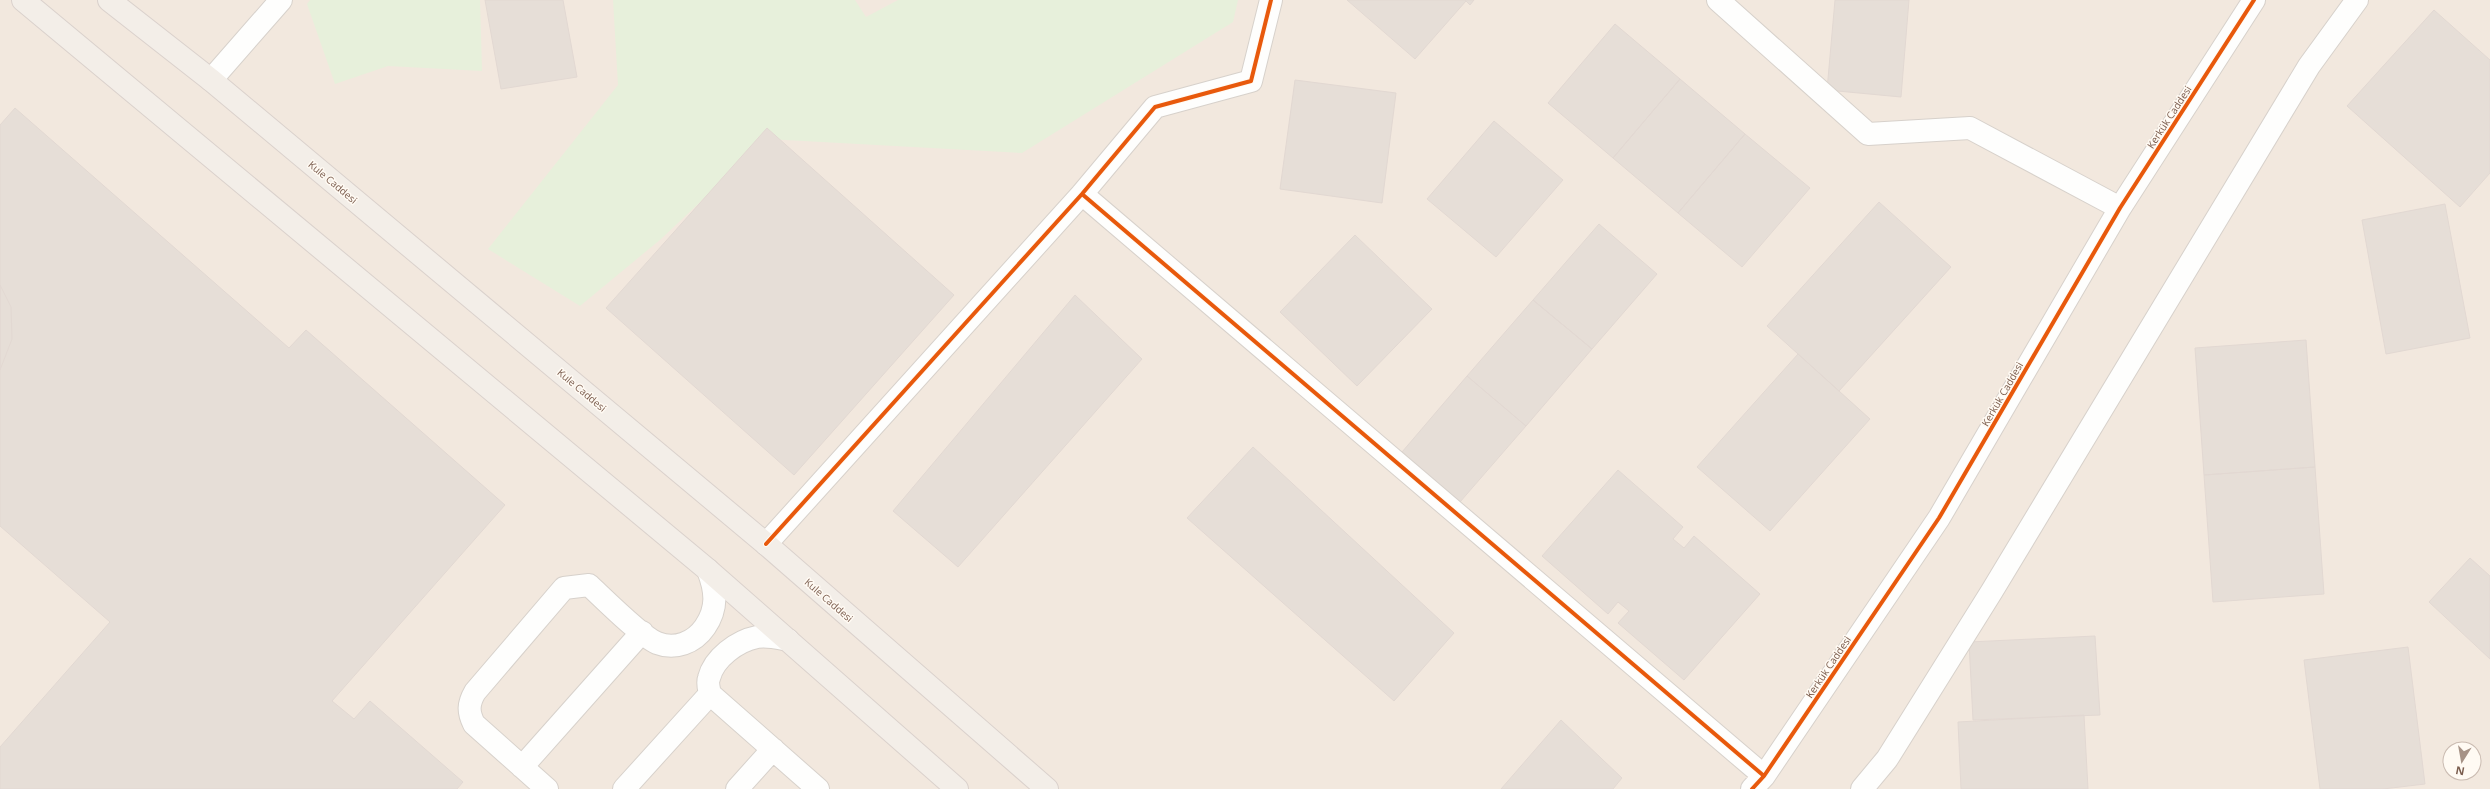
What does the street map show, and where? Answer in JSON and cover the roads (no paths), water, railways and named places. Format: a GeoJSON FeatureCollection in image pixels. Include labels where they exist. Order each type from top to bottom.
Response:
{"type":"FeatureCollection","features":[{"type":"Feature","properties":{"kind":"main road"},"geometry":{"type":"LineString","coordinates":[[23,0],[708,570],[957,789]]}},
{"type":"Feature","properties":{"kind":"main road","name":"Kule Caddesi"},"geometry":{"type":"LineString","coordinates":[[109,0],[211,80],[766,544],[1047,789]]}},
{"type":"Feature","properties":{"kind":"street"},"geometry":{"type":"LineString","coordinates":[[211,80],[282,0]]}},
{"type":"Feature","properties":{"kind":"street"},"geometry":{"type":"LineString","coordinates":[[766,544],[1082,194],[1155,107],[1251,81],[1271,0]]}},
{"type":"Feature","properties":{"kind":"street"},"geometry":{"type":"LineString","coordinates":[[1718,0],[1868,134],[1970,128],[2120,208]]}},
{"type":"Feature","properties":{"kind":"street","name":"Kerkük Caddesi"},"geometry":{"type":"LineString","coordinates":[[1758,782],[1939,518],[2120,208],[2254,0]]}},
{"type":"Feature","properties":{"kind":"street"},"geometry":{"type":"LineString","coordinates":[[1862,789],[1887,759],[1992,591],[2309,66],[2358,0]]}},
{"type":"Feature","properties":{"kind":"street"},"geometry":{"type":"LineString","coordinates":[[1082,194],[1758,782]]}},
{"type":"Feature","properties":{"kind":"street"},"geometry":{"type":"LineString","coordinates":[[547,789],[474,724],[469,714],[469,702],[475,692],[564,588],[589,585],[655,643],[671,647],[687,643],[702,632],[711,618],[715,604],[715,587],[708,570]]}},
{"type":"Feature","properties":{"kind":"street"},"geometry":{"type":"LineString","coordinates":[[522,767],[642,632]]}},
{"type":"Feature","properties":{"kind":"street"},"geometry":{"type":"LineString","coordinates":[[788,640],[757,637],[742,642],[726,652],[714,666],[708,679],[710,694],[818,789]]}},
{"type":"Feature","properties":{"kind":"street"},"geometry":{"type":"LineString","coordinates":[[624,789],[710,694]]}},
{"type":"Feature","properties":{"kind":"street"},"geometry":{"type":"LineString","coordinates":[[737,789],[773,749]]}}]}
